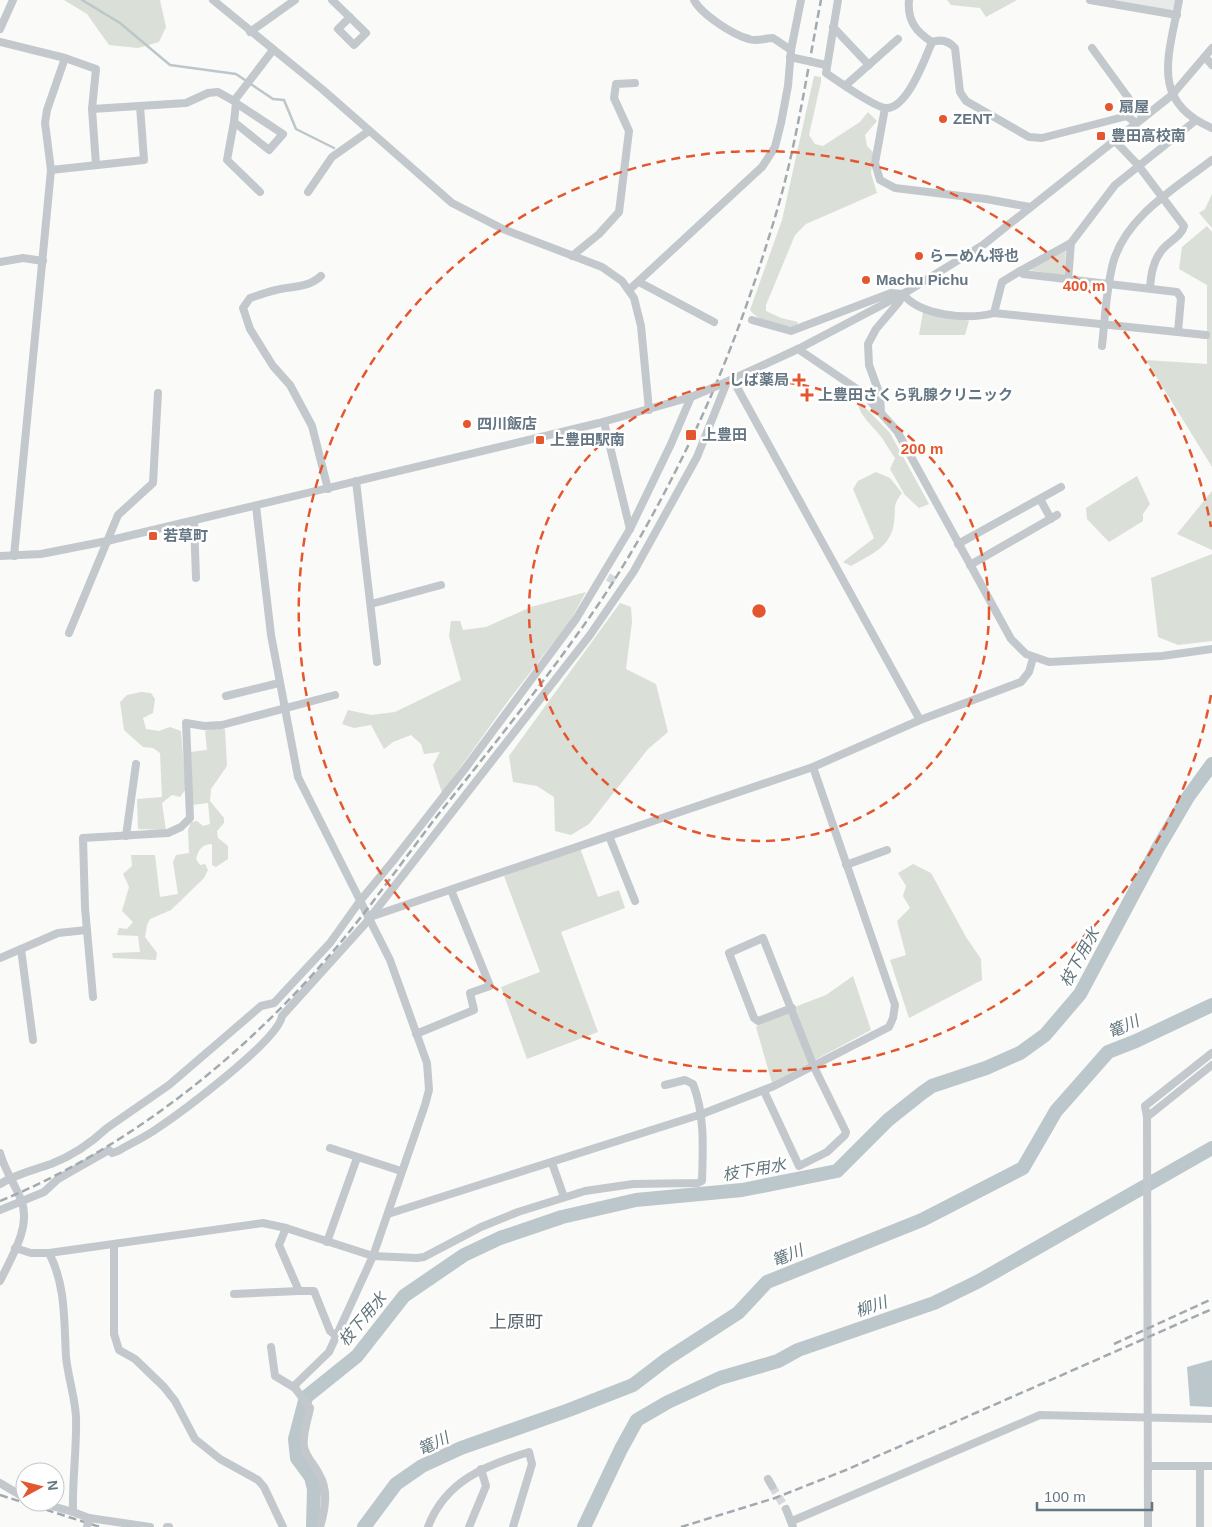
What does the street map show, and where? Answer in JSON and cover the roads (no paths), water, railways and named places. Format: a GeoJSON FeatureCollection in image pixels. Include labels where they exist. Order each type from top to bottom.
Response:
{"type":"FeatureCollection","features":[{"type":"Feature","properties":{"kind":"street"},"geometry":{"type":"LineString","coordinates":[[0,29],[13,0]]}},
{"type":"Feature","properties":{"kind":"street"},"geometry":{"type":"LineString","coordinates":[[213,0],[322,89],[452,203],[503,229],[611,272],[629,290],[637,306],[641,326],[649,410]]}},
{"type":"Feature","properties":{"kind":"street"},"geometry":{"type":"LineString","coordinates":[[250,32],[295,0]]}},
{"type":"Feature","properties":{"kind":"street"},"geometry":{"type":"LineString","coordinates":[[332,0],[350,17]]}},
{"type":"Feature","properties":{"kind":"street"},"geometry":{"type":"LineString","coordinates":[[694,0],[696,6],[712,19],[750,40],[773,38],[790,54],[826,65]]}},
{"type":"Feature","properties":{"kind":"street"},"geometry":{"type":"LineString","coordinates":[[629,290],[762,167],[775,148],[788,86],[790,54],[801,0]]}},
{"type":"Feature","properties":{"kind":"street"},"geometry":{"type":"LineString","coordinates":[[838,0],[826,73],[885,108],[897,105],[907,94],[932,42]]}},
{"type":"Feature","properties":{"kind":"street"},"geometry":{"type":"LineString","coordinates":[[909,0],[909,14],[914,26],[922,36],[932,42],[951,43],[955,48],[960,92],[966,101],[1029,137],[1042,138],[1126,116],[1136,123]]}},
{"type":"Feature","properties":{"kind":"street"},"geometry":{"type":"LineString","coordinates":[[1090,0],[1177,15]]}},
{"type":"Feature","properties":{"kind":"street"},"geometry":{"type":"LineString","coordinates":[[1179,0],[1167,74],[1172,95],[1195,120],[1212,128]]}},
{"type":"Feature","properties":{"kind":"street"},"geometry":{"type":"LineString","coordinates":[[833,27],[869,65]]}},
{"type":"Feature","properties":{"kind":"street"},"geometry":{"type":"LineString","coordinates":[[846,85],[898,39]]}},
{"type":"Feature","properties":{"kind":"street"},"geometry":{"type":"LineString","coordinates":[[0,42],[66,58],[96,69],[92,109],[96,165]]}},
{"type":"Feature","properties":{"kind":"street"},"geometry":{"type":"LineString","coordinates":[[1092,48],[1143,118]]}},
{"type":"Feature","properties":{"kind":"street"},"geometry":{"type":"LineString","coordinates":[[0,556],[41,554],[107,541],[328,489],[649,410],[691,397],[728,382],[798,349],[902,294],[983,245],[1172,95],[1212,48]]}},
{"type":"Feature","properties":{"kind":"street"},"geometry":{"type":"LineString","coordinates":[[260,192],[227,160],[234,122],[235,102],[273,50]]}},
{"type":"Feature","properties":{"kind":"street"},"geometry":{"type":"LineString","coordinates":[[1205,57],[1212,65]]}},
{"type":"Feature","properties":{"kind":"street"},"geometry":{"type":"LineString","coordinates":[[14,556],[51,170],[45,123],[47,110],[66,58]]}},
{"type":"Feature","properties":{"kind":"street"},"geometry":{"type":"LineString","coordinates":[[572,256],[599,234],[619,212],[629,130],[614,98],[616,84],[635,83]]}},
{"type":"Feature","properties":{"kind":"street"},"geometry":{"type":"LineString","coordinates":[[92,109],[186,103],[208,93],[218,92],[283,134],[269,150],[234,122]]}},
{"type":"Feature","properties":{"kind":"street"},"geometry":{"type":"LineString","coordinates":[[51,170],[144,160],[140,106]]}},
{"type":"Feature","properties":{"kind":"street"},"geometry":{"type":"LineString","coordinates":[[885,108],[875,163],[880,180],[895,188],[1005,202],[1030,208]]}},
{"type":"Feature","properties":{"kind":"street"},"geometry":{"type":"LineString","coordinates":[[994,313],[1002,282],[1071,243],[1115,185],[1195,120]]}},
{"type":"Feature","properties":{"kind":"street"},"geometry":{"type":"LineString","coordinates":[[308,192],[332,157],[369,131]]}},
{"type":"Feature","properties":{"kind":"street"},"geometry":{"type":"LineString","coordinates":[[1115,141],[1138,165],[1184,224],[1184,230],[1169,242],[1158,257],[1152,270],[1150,288]]}},
{"type":"Feature","properties":{"kind":"street"},"geometry":{"type":"LineString","coordinates":[[1102,346],[1113,263],[1129,232],[1140,218],[1212,160]]}},
{"type":"Feature","properties":{"kind":"street"},"geometry":{"type":"LineString","coordinates":[[1068,280],[1071,243]]}},
{"type":"Feature","properties":{"kind":"street"},"geometry":{"type":"LineString","coordinates":[[0,262],[23,258],[43,261]]}},
{"type":"Feature","properties":{"kind":"street"},"geometry":{"type":"LineString","coordinates":[[1020,271],[1023,274],[1175,292],[1180,296],[1178,332]]}},
{"type":"Feature","properties":{"kind":"street"},"geometry":{"type":"LineString","coordinates":[[321,276],[314,282],[302,286],[276,290],[250,298],[243,308],[250,329],[273,366],[290,385],[312,426],[328,489]]}},
{"type":"Feature","properties":{"kind":"street"},"geometry":{"type":"LineString","coordinates":[[639,282],[714,322]]}},
{"type":"Feature","properties":{"kind":"street"},"geometry":{"type":"LineString","coordinates":[[752,320],[791,331],[891,293],[902,294],[907,300],[928,310],[970,317],[994,313],[1104,326],[1206,335]]}},
{"type":"Feature","properties":{"kind":"street"},"geometry":{"type":"LineString","coordinates":[[881,412],[880,395],[869,365],[868,344],[876,329],[899,302],[902,294]]}},
{"type":"Feature","properties":{"kind":"street"},"geometry":{"type":"LineString","coordinates":[[798,349],[854,387],[881,412],[897,432],[1011,639],[1021,650],[1033,658],[1050,662],[1134,658],[1212,649]]}},
{"type":"Feature","properties":{"kind":"street"},"geometry":{"type":"LineString","coordinates":[[0,1210],[44,1192],[58,1179],[109,1150],[112,1153],[118,1151],[154,1130],[231,1071],[272,1036],[279,1026],[282,1016],[370,917],[590,635],[621,584],[634,572],[697,458],[728,382]]}},
{"type":"Feature","properties":{"kind":"street"},"geometry":{"type":"LineString","coordinates":[[728,382],[920,720]]}},
{"type":"Feature","properties":{"kind":"street"},"geometry":{"type":"LineString","coordinates":[[69,633],[118,515],[154,483],[158,393]]}},
{"type":"Feature","properties":{"kind":"street"},"geometry":{"type":"LineString","coordinates":[[0,1184],[10,1178],[54,1163],[101,1136],[107,1128],[169,1085],[261,1006],[274,1003],[330,943],[360,901],[393,862],[469,763],[606,576],[671,444],[691,397]]}},
{"type":"Feature","properties":{"kind":"street"},"geometry":{"type":"LineString","coordinates":[[604,422],[630,529]]}},
{"type":"Feature","properties":{"kind":"street"},"geometry":{"type":"LineString","coordinates":[[356,481],[377,662]]}},
{"type":"Feature","properties":{"kind":"street"},"geometry":{"type":"LineString","coordinates":[[958,544],[1061,487]]}},
{"type":"Feature","properties":{"kind":"street"},"geometry":{"type":"LineString","coordinates":[[970,565],[1054,517],[1040,499]]}},
{"type":"Feature","properties":{"kind":"street"},"geometry":{"type":"LineString","coordinates":[[256,506],[279,684],[292,753],[302,787],[370,917],[390,960],[427,1063],[428,1090],[420,1125],[401,1171],[373,1256],[329,1352],[296,1384],[297,1391]]}},
{"type":"Feature","properties":{"kind":"street"},"geometry":{"type":"LineString","coordinates":[[194,521],[196,578]]}},
{"type":"Feature","properties":{"kind":"street"},"geometry":{"type":"LineString","coordinates":[[371,604],[442,585]]}},
{"type":"Feature","properties":{"kind":"street"},"geometry":{"type":"LineString","coordinates":[[370,917],[813,767],[920,720],[1021,682],[1030,672],[1033,658]]}},
{"type":"Feature","properties":{"kind":"street"},"geometry":{"type":"LineString","coordinates":[[226,696],[279,684]]}},
{"type":"Feature","properties":{"kind":"street"},"geometry":{"type":"LineString","coordinates":[[93,997],[81,840],[83,838],[168,833],[181,827],[190,818],[186,723],[204,726],[222,725],[335,696]]}},
{"type":"Feature","properties":{"kind":"street"},"geometry":{"type":"LineString","coordinates":[[126,836],[136,764]]}},
{"type":"Feature","properties":{"kind":"street"},"geometry":{"type":"LineString","coordinates":[[388,1214],[702,1114],[764,1091],[889,1027],[895,1011],[895,1005],[813,767]]}},
{"type":"Feature","properties":{"kind":"street"},"geometry":{"type":"LineString","coordinates":[[609,836],[635,901]]}},
{"type":"Feature","properties":{"kind":"street"},"geometry":{"type":"LineString","coordinates":[[846,865],[887,850]]}},
{"type":"Feature","properties":{"kind":"street"},"geometry":{"type":"LineString","coordinates":[[416,1034],[474,1010],[470,993],[490,986],[451,890]]}},
{"type":"Feature","properties":{"kind":"street"},"geometry":{"type":"LineString","coordinates":[[0,958],[58,934],[87,930]]}},
{"type":"Feature","properties":{"kind":"street"},"geometry":{"type":"LineString","coordinates":[[764,1091],[799,1166],[827,1152],[846,1132],[814,1067],[792,1008],[763,938],[729,953],[754,1018],[758,1021],[792,1008]]}},
{"type":"Feature","properties":{"kind":"street"},"geometry":{"type":"LineString","coordinates":[[21,949],[33,1040]]}},
{"type":"Feature","properties":{"kind":"street"},"geometry":{"type":"LineString","coordinates":[[1148,1527],[1147,1117],[1144,1106],[1212,1052]]}},
{"type":"Feature","properties":{"kind":"street"},"geometry":{"type":"LineString","coordinates":[[1147,1117],[1212,1065]]}},
{"type":"Feature","properties":{"kind":"street"},"geometry":{"type":"LineString","coordinates":[[16,1248],[31,1253],[49,1253],[260,1224],[286,1228],[373,1256],[421,1258],[481,1227],[564,1197],[618,1186],[698,1184],[702,1181],[702,1114],[693,1084],[680,1080],[665,1085]]}},
{"type":"Feature","properties":{"kind":"street"},"geometry":{"type":"LineString","coordinates":[[330,1148],[401,1171]]}},
{"type":"Feature","properties":{"kind":"street"},"geometry":{"type":"LineString","coordinates":[[0,1153],[22,1202],[22,1233],[0,1281]]}},
{"type":"Feature","properties":{"kind":"street"},"geometry":{"type":"LineString","coordinates":[[327,1242],[357,1158]]}},
{"type":"Feature","properties":{"kind":"street"},"geometry":{"type":"LineString","coordinates":[[552,1163],[564,1197]]}},
{"type":"Feature","properties":{"kind":"street"},"geometry":{"type":"LineString","coordinates":[[286,1228],[279,1245],[299,1291]]}},
{"type":"Feature","properties":{"kind":"street"},"geometry":{"type":"LineString","coordinates":[[114,1244],[114,1334],[118,1350],[135,1359],[176,1401],[195,1440],[220,1460],[258,1480],[264,1487],[283,1527]]}},
{"type":"Feature","properties":{"kind":"street"},"geometry":{"type":"LineString","coordinates":[[49,1253],[62,1286],[67,1361],[75,1398],[72,1512]]}},
{"type":"Feature","properties":{"kind":"street"},"geometry":{"type":"LineString","coordinates":[[234,1294],[314,1291],[330,1331],[336,1336]]}},
{"type":"Feature","properties":{"kind":"street"},"geometry":{"type":"LineString","coordinates":[[271,1347],[275,1376],[297,1391],[310,1408],[304,1436],[304,1449],[320,1475],[325,1496],[320,1527]]}},
{"type":"Feature","properties":{"kind":"street"},"geometry":{"type":"LineString","coordinates":[[786,1509],[793,1524],[1040,1415],[1212,1419]]}},
{"type":"Feature","properties":{"kind":"street"},"geometry":{"type":"LineString","coordinates":[[428,1527],[437,1509],[458,1484],[481,1469],[529,1452],[532,1464],[512,1527]]}},
{"type":"Feature","properties":{"kind":"street"},"geometry":{"type":"LineString","coordinates":[[1148,1466],[1212,1466]]}},
{"type":"Feature","properties":{"kind":"street"},"geometry":{"type":"LineString","coordinates":[[1200,1466],[1200,1527]]}},
{"type":"Feature","properties":{"kind":"street"},"geometry":{"type":"LineString","coordinates":[[470,1527],[486,1486],[481,1469]]}},
{"type":"Feature","properties":{"kind":"street"},"geometry":{"type":"LineString","coordinates":[[0,1483],[15,1492]]}},
{"type":"Feature","properties":{"kind":"street"},"geometry":{"type":"LineString","coordinates":[[65,1510],[90,1518],[150,1527]]}},
{"type":"Feature","properties":{"kind":"street"},"geometry":{"type":"LineString","coordinates":[[87,1527],[90,1518]]}},
{"type":"Feature","properties":{"kind":"waterway"},"geometry":{"type":"LineString","coordinates":[[82,0],[120,23],[170,65],[236,74],[273,99],[284,100],[296,129],[334,148]]}},
{"type":"Feature","properties":{"kind":"waterway","name":"枝下用水"},"geometry":{"type":"LineString","coordinates":[[313,1527],[314,1489],[311,1477],[297,1458],[295,1439],[306,1397],[357,1356],[404,1296],[464,1255],[500,1238],[562,1217],[636,1200],[742,1190],[837,1171],[888,1120],[932,1086],[986,1068],[1020,1053],[1045,1035],[1080,994],[1158,848],[1188,797],[1212,764]]}},
{"type":"Feature","properties":{"kind":"waterway","name":"篭川"},"geometry":{"type":"LineString","coordinates":[[364,1527],[396,1484],[422,1466],[461,1448],[633,1385],[667,1359],[738,1313],[767,1282],[922,1220],[1023,1168],[1056,1111],[1108,1052],[1136,1041],[1212,1005]]}},
{"type":"Feature","properties":{"kind":"waterway","name":"柳川"},"geometry":{"type":"LineString","coordinates":[[584,1527],[637,1420],[668,1402],[720,1378],[778,1361],[798,1350],[934,1303],[979,1281],[1212,1148]]}},
{"type":"Feature","properties":{"kind":"tunnel"},"geometry":{"type":"LineString","coordinates":[[608,577],[617,582]]}},
{"type":"Feature","properties":{"kind":"tunnel"},"geometry":{"type":"LineString","coordinates":[[772,1486],[786,1509]]}},
{"type":"Feature","properties":{"kind":"railway"},"geometry":{"type":"LineString","coordinates":[[0,1201],[49,1179],[96,1153],[142,1124],[228,1058],[268,1021],[306,982],[353,927],[534,693],[605,595],[636,545],[678,466],[703,414],[745,308],[780,200],[797,126],[821,0]]}},
{"type":"Feature","properties":{"kind":"railway"},"geometry":{"type":"LineString","coordinates":[[1114,1344],[1212,1299]]}},
{"type":"Feature","properties":{"kind":"railway"},"geometry":{"type":"LineString","coordinates":[[681,1527],[775,1498],[846,1470],[1212,1309]]}},
{"type":"Feature","properties":{"kind":"railway"},"geometry":{"type":"LineString","coordinates":[[0,1495],[100,1527]]}},
{"type":"Feature","properties":{"kind":"place","name":"扇屋"},"geometry":{"type":"Point","coordinates":[1109,107]}},
{"type":"Feature","properties":{"kind":"place","name":"ZENT"},"geometry":{"type":"Point","coordinates":[943,119]}},
{"type":"Feature","properties":{"kind":"place","name":"豊田高校南"},"geometry":{"type":"Point","coordinates":[1101,136]}},
{"type":"Feature","properties":{"kind":"place","name":"らーめん将也"},"geometry":{"type":"Point","coordinates":[919,256]}},
{"type":"Feature","properties":{"kind":"place","name":"Machu Pichu"},"geometry":{"type":"Point","coordinates":[866,280]}},
{"type":"Feature","properties":{"kind":"place","name":"しば薬局"},"geometry":{"type":"Point","coordinates":[799,380]}},
{"type":"Feature","properties":{"kind":"place","name":"上豊田さくら乳腺クリニック"},"geometry":{"type":"Point","coordinates":[807,395]}},
{"type":"Feature","properties":{"kind":"place","name":"四川飯店"},"geometry":{"type":"Point","coordinates":[467,424]}},
{"type":"Feature","properties":{"kind":"place","name":"上豊田"},"geometry":{"type":"Point","coordinates":[691,435]}},
{"type":"Feature","properties":{"kind":"place","name":"上豊田駅南"},"geometry":{"type":"Point","coordinates":[540,440]}},
{"type":"Feature","properties":{"kind":"place","name":"若草町"},"geometry":{"type":"Point","coordinates":[153,536]}},
{"type":"Feature","properties":{"kind":"district","name":"上原町"},"geometry":{"type":"Point","coordinates":[516,1322]}}]}
